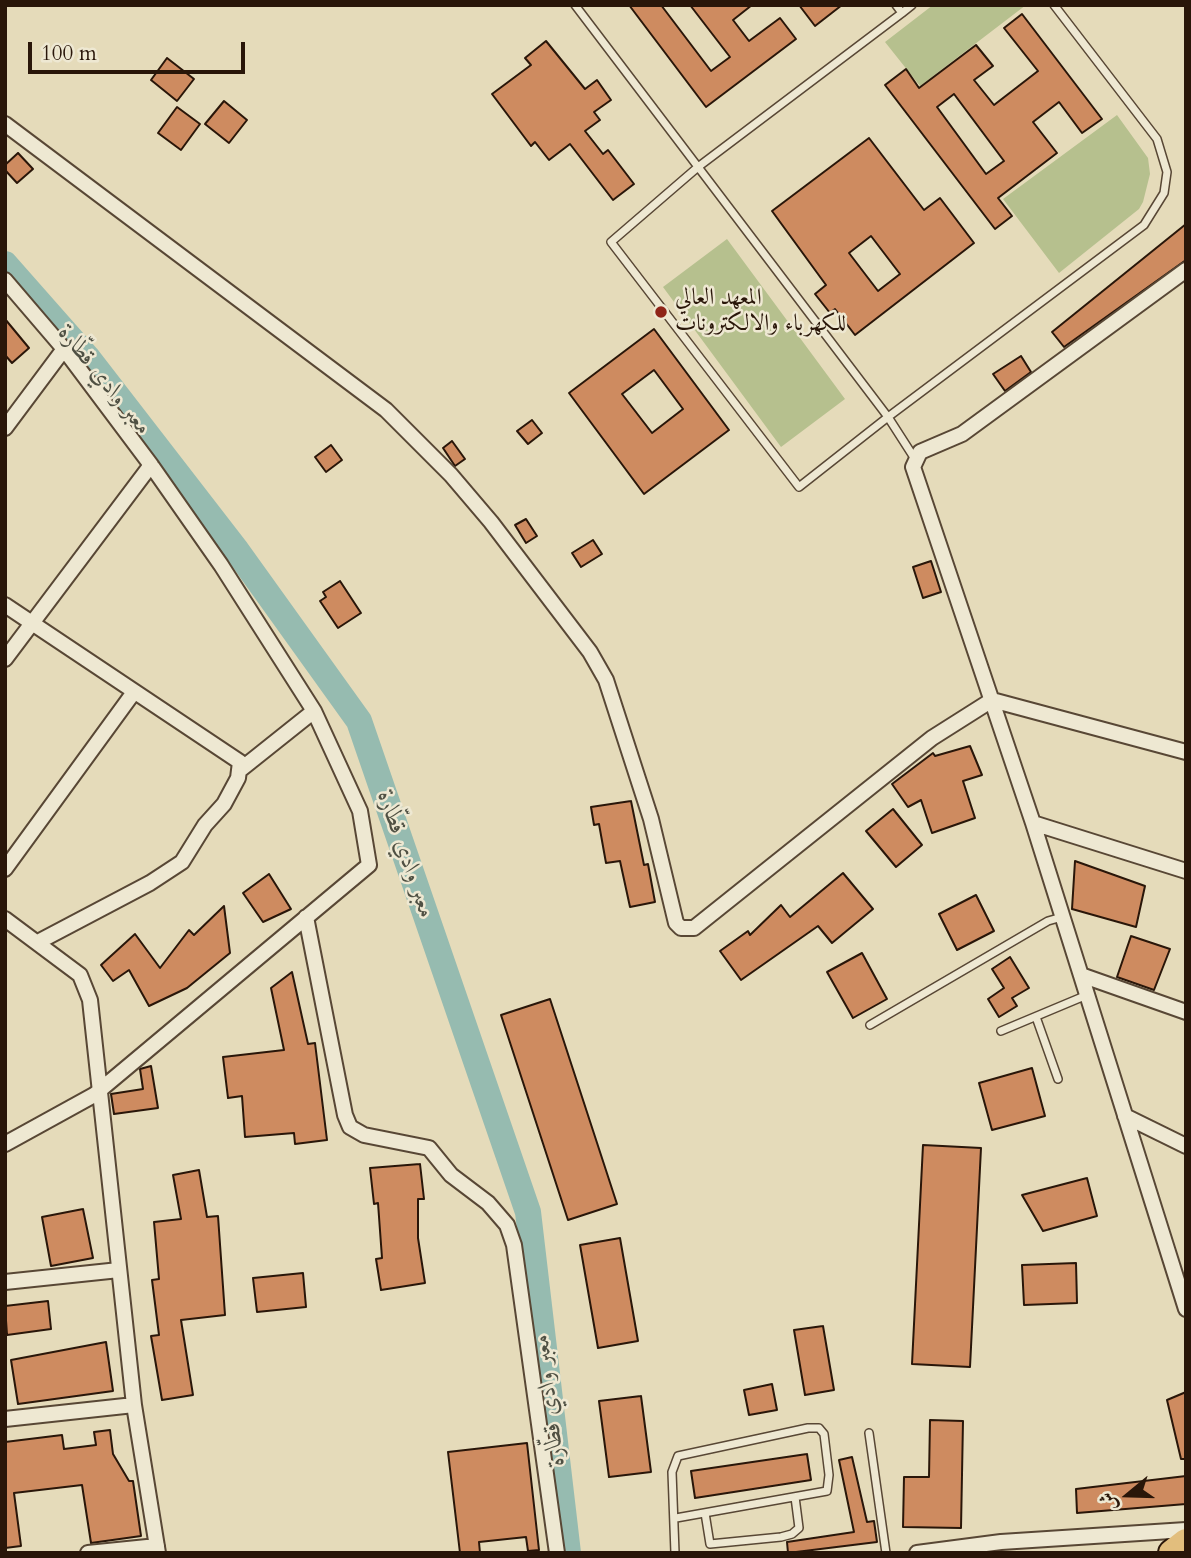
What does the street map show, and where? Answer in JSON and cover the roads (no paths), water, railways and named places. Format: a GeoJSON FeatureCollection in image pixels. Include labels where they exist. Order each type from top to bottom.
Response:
{"type":"FeatureCollection","features":[{"type":"Feature","properties":{"kind":"highway"},"geometry":{"type":"LineString","coordinates":[[1172,1553],[1186,1542]]}},
{"type":"Feature","properties":{"kind":"street"},"geometry":{"type":"LineString","coordinates":[[5,124],[386,410],[451,475],[491,522],[576,631],[606,680],[651,819],[676,923],[681,928],[694,928],[932,738],[992,700],[1186,752]]}},
{"type":"Feature","properties":{"kind":"street"},"geometry":{"type":"LineString","coordinates":[[1186,270],[962,434],[920,452],[913,467],[1033,823],[1186,1309]]}},
{"type":"Feature","properties":{"kind":"street"},"geometry":{"type":"LineString","coordinates":[[5,280],[64,349],[151,466],[221,565],[314,711],[359,811],[369,865],[101,1090],[5,1144]]}},
{"type":"Feature","properties":{"kind":"street"},"geometry":{"type":"LineString","coordinates":[[5,428],[64,349]]}},
{"type":"Feature","properties":{"kind":"street"},"geometry":{"type":"LineString","coordinates":[[5,659],[151,466]]}},
{"type":"Feature","properties":{"kind":"street"},"geometry":{"type":"LineString","coordinates":[[5,605],[236,757],[240,770]]}},
{"type":"Feature","properties":{"kind":"street"},"geometry":{"type":"LineString","coordinates":[[5,869],[134,692]]}},
{"type":"Feature","properties":{"kind":"street"},"geometry":{"type":"LineString","coordinates":[[38,942],[150,883],[182,862],[205,825],[224,804],[240,770],[314,711]]}},
{"type":"Feature","properties":{"kind":"street"},"geometry":{"type":"LineString","coordinates":[[1033,823],[1186,872]]}},
{"type":"Feature","properties":{"kind":"street"},"geometry":{"type":"LineString","coordinates":[[306,917],[345,1115],[350,1127],[364,1135],[429,1148],[451,1175],[488,1203],[507,1225],[514,1245],[557,1553]]}},
{"type":"Feature","properties":{"kind":"street"},"geometry":{"type":"LineString","coordinates":[[5,919],[80,975],[86,986],[101,1090],[134,1405],[157,1549],[88,1553]]}},
{"type":"Feature","properties":{"kind":"street"},"geometry":{"type":"LineString","coordinates":[[1081,975],[1186,1012]]}},
{"type":"Feature","properties":{"kind":"street"},"geometry":{"type":"LineString","coordinates":[[1125,1116],[1186,1146]]}},
{"type":"Feature","properties":{"kind":"street"},"geometry":{"type":"LineString","coordinates":[[5,1282],[119,1270]]}},
{"type":"Feature","properties":{"kind":"street"},"geometry":{"type":"LineString","coordinates":[[5,1419],[134,1405]]}},
{"type":"Feature","properties":{"kind":"street"},"geometry":{"type":"LineString","coordinates":[[917,1553],[1001,1542],[1186,1530]]}},
{"type":"Feature","properties":{"kind":"lane"},"geometry":{"type":"LineString","coordinates":[[575,5],[888,417],[915,459]]}},
{"type":"Feature","properties":{"kind":"lane"},"geometry":{"type":"LineString","coordinates":[[896,5],[902,13]]}},
{"type":"Feature","properties":{"kind":"lane"},"geometry":{"type":"LineString","coordinates":[[912,5],[698,167],[611,242],[799,486],[1144,225],[1164,193],[1167,172],[1157,139],[1054,5]]}},
{"type":"Feature","properties":{"kind":"lane"},"geometry":{"type":"LineString","coordinates":[[870,1025],[1048,921],[1062,917]]}},
{"type":"Feature","properties":{"kind":"lane"},"geometry":{"type":"LineString","coordinates":[[1001,1031],[1087,995]]}},
{"type":"Feature","properties":{"kind":"lane"},"geometry":{"type":"LineString","coordinates":[[1036,1017],[1058,1079]]}},
{"type":"Feature","properties":{"kind":"lane"},"geometry":{"type":"LineString","coordinates":[[675,1553],[673,1472],[678,1456],[819,1428],[824,1434],[829,1475],[827,1491],[676,1518]]}},
{"type":"Feature","properties":{"kind":"lane"},"geometry":{"type":"LineString","coordinates":[[869,1433],[886,1553]]}},
{"type":"Feature","properties":{"kind":"lane"},"geometry":{"type":"LineString","coordinates":[[705,1513],[710,1544],[780,1537],[799,1528],[795,1497]]}},
{"type":"Feature","properties":{"kind":"waterway","name":"معبر وادي قطّارة"},"geometry":{"type":"LineString","coordinates":[[5,264],[87,357],[237,551],[359,721],[528,1212],[568,1553]]}},
{"type":"Feature","properties":{"kind":"place","name":"المعهد العالي للكهرباء والالكترونات"},"geometry":{"type":"Point","coordinates":[661,312]}}]}
